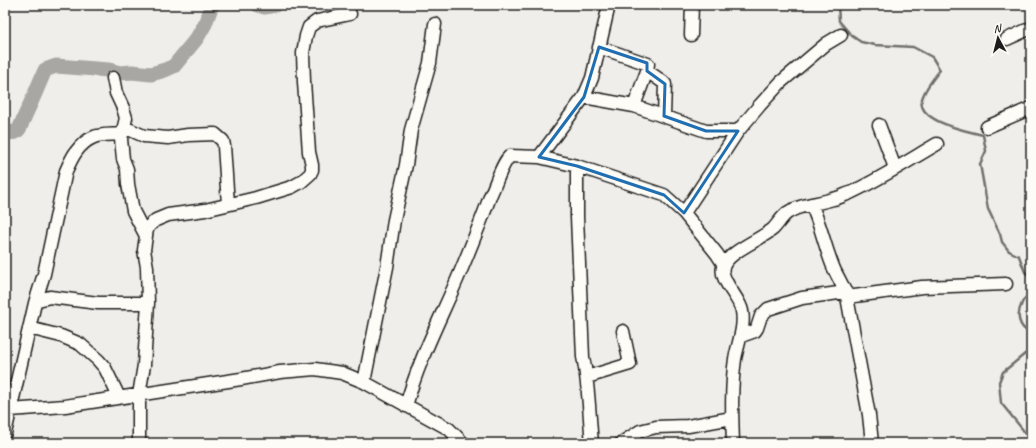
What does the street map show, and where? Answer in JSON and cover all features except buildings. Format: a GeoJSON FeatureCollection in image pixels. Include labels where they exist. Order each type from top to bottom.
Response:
{"type":"FeatureCollection","features":[{"type":"Feature","properties":{"kind":"street"},"geometry":{"type":"LineString","coordinates":[[539,157],[584,97],[592,78],[609,5]]}},
{"type":"Feature","properties":{"kind":"street"},"geometry":{"type":"LineString","coordinates":[[691,35],[692,5]]}},
{"type":"Feature","properties":{"kind":"street"},"geometry":{"type":"LineString","coordinates":[[139,443],[139,395],[144,365],[148,303],[147,267],[144,250],[145,234],[150,225],[156,220],[168,215],[205,210],[256,198],[292,187],[301,182],[310,174],[312,165],[309,152],[303,53],[306,36],[309,27],[317,21],[350,14]]}},
{"type":"Feature","properties":{"kind":"street"},"geometry":{"type":"LineString","coordinates":[[364,382],[387,267],[411,130],[430,64],[435,24]]}},
{"type":"Feature","properties":{"kind":"street"},"geometry":{"type":"LineString","coordinates":[[1007,39],[1031,28]]}},
{"type":"Feature","properties":{"kind":"street"},"geometry":{"type":"LineString","coordinates":[[684,213],[738,131],[781,82],[826,44],[841,35]]}},
{"type":"Feature","properties":{"kind":"street"},"geometry":{"type":"LineString","coordinates":[[599,47],[648,64],[647,71],[634,106]]}},
{"type":"Feature","properties":{"kind":"street"},"geometry":{"type":"LineString","coordinates":[[647,71],[665,84],[664,116]]}},
{"type":"Feature","properties":{"kind":"street"},"geometry":{"type":"LineString","coordinates":[[112,78],[126,118],[121,139],[123,159],[127,169],[133,211],[145,234]]}},
{"type":"Feature","properties":{"kind":"street"},"geometry":{"type":"LineString","coordinates":[[584,97],[634,106],[706,131],[738,131]]}},
{"type":"Feature","properties":{"kind":"street"},"geometry":{"type":"LineString","coordinates":[[987,127],[1031,109]]}},
{"type":"Feature","properties":{"kind":"street"},"geometry":{"type":"LineString","coordinates":[[879,125],[895,168]]}},
{"type":"Feature","properties":{"kind":"street"},"geometry":{"type":"LineString","coordinates":[[5,433],[35,303],[44,274],[66,171],[79,147],[94,136],[123,131],[144,136],[168,138],[188,135],[215,134],[223,141],[224,146],[228,204]]}},
{"type":"Feature","properties":{"kind":"street"},"geometry":{"type":"LineString","coordinates":[[733,443],[732,390],[736,357],[741,336],[742,310],[724,277],[724,265],[739,250],[774,227],[787,213],[811,204],[832,200],[851,192],[876,180],[937,144]]}},
{"type":"Feature","properties":{"kind":"street"},"geometry":{"type":"LineString","coordinates":[[406,406],[411,388],[437,321],[462,268],[507,159],[513,156],[539,157],[577,166],[664,195],[684,213],[724,265]]}},
{"type":"Feature","properties":{"kind":"street"},"geometry":{"type":"LineString","coordinates":[[577,166],[577,217],[583,357],[587,377],[592,443]]}},
{"type":"Feature","properties":{"kind":"street"},"geometry":{"type":"LineString","coordinates":[[811,204],[818,219],[834,269],[846,295],[869,415],[872,443]]}},
{"type":"Feature","properties":{"kind":"street"},"geometry":{"type":"LineString","coordinates":[[741,336],[755,331],[761,316],[768,309],[802,298],[922,287],[1006,284]]}},
{"type":"Feature","properties":{"kind":"street"},"geometry":{"type":"LineString","coordinates":[[35,303],[38,300],[50,297],[98,303],[148,303]]}},
{"type":"Feature","properties":{"kind":"street"},"geometry":{"type":"LineString","coordinates":[[29,328],[61,336],[80,344],[105,368],[119,397]]}},
{"type":"Feature","properties":{"kind":"street"},"geometry":{"type":"LineString","coordinates":[[587,377],[630,364],[623,331]]}},
{"type":"Feature","properties":{"kind":"street"},"geometry":{"type":"LineString","coordinates":[[10,410],[65,406],[280,372],[315,369],[342,373],[364,382],[449,429],[462,443]]}},
{"type":"Feature","properties":{"kind":"street"},"geometry":{"type":"LineString","coordinates":[[620,443],[640,431],[656,427],[688,426],[732,418]]}},
{"type":"Feature","properties":{"kind":"highlighted area"},"geometry":{"type":"Polygon","coordinates":[[[599,47],[647,63],[647,71],[665,84],[664,116],[706,131],[738,131],[684,213],[664,195],[577,166],[539,157],[584,97],[599,47]]]}},
{"type":"Feature","properties":{"kind":"waterway"},"geometry":{"type":"LineString","coordinates":[[5,131],[14,132],[19,129],[45,70],[56,66],[109,70],[120,73],[132,72],[151,74],[174,66],[197,38],[205,24],[212,5]]}},
{"type":"Feature","properties":{"kind":"waterway"},"geometry":{"type":"LineString","coordinates":[[258,5],[264,7],[275,5]]}},
{"type":"Feature","properties":{"kind":"waterway"},"geometry":{"type":"LineString","coordinates":[[838,5],[839,21],[852,36],[861,42],[875,45],[913,47],[932,57],[940,70],[923,96],[922,105],[925,112],[943,123],[965,131],[983,135],[986,151],[980,164],[988,209],[1000,234],[1002,242],[1009,251],[1019,256],[1025,272],[1031,278]]}},
{"type":"Feature","properties":{"kind":"waterway"},"geometry":{"type":"LineString","coordinates":[[1031,293],[1024,299],[1019,312],[1019,321],[1023,328],[1031,333]]}},
{"type":"Feature","properties":{"kind":"waterway"},"geometry":{"type":"LineString","coordinates":[[1031,349],[1003,372],[999,382],[1001,403],[1023,430],[1031,443]]}}]}
